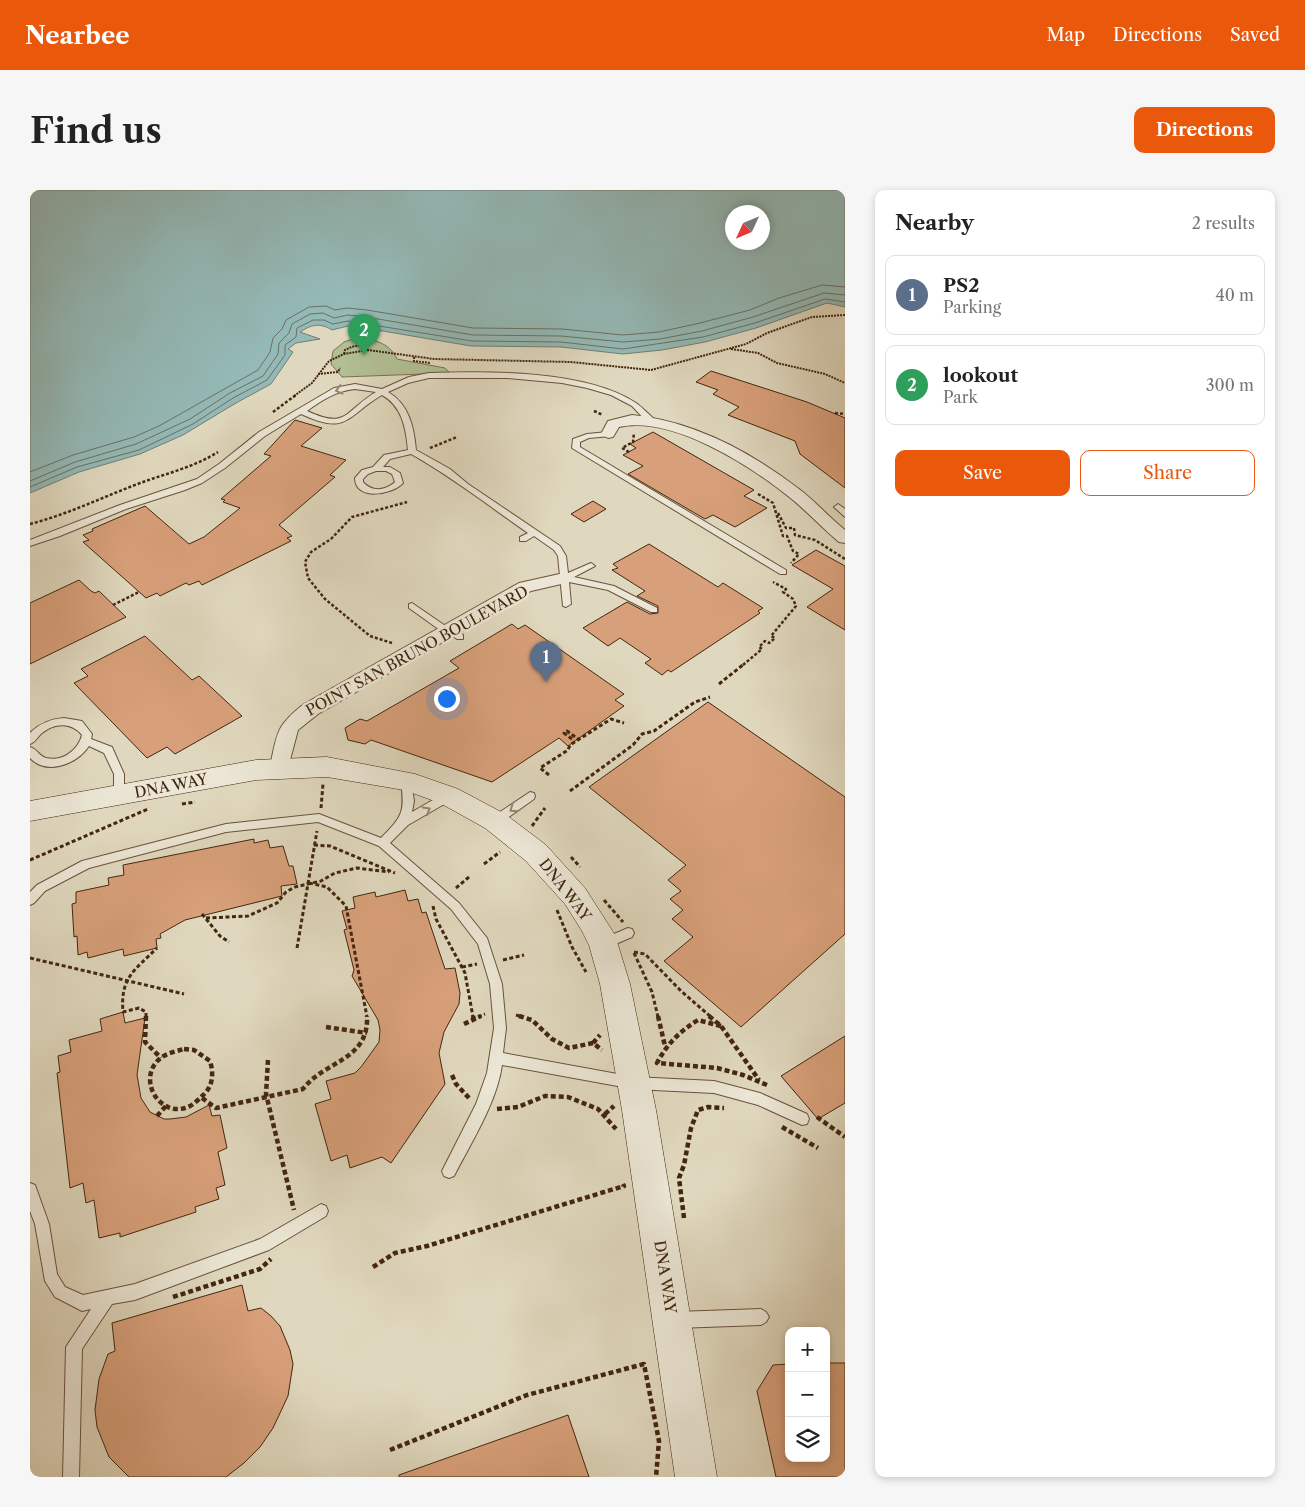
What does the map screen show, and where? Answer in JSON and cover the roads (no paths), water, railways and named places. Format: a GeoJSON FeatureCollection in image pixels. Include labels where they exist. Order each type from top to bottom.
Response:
{"type":"FeatureCollection","features":[{"type":"Feature","properties":{"kind":"main road","name":"DNA WAY"},"geometry":{"type":"LineString","coordinates":[[30,811],[256,770],[327,767],[406,781],[449,796],[494,821],[536,853],[616,938],[615,984],[624,1094],[671,1320],[696,1477]]}},
{"type":"Feature","properties":{"kind":"street"},"geometry":{"type":"LineString","coordinates":[[608,434],[616,422],[650,420],[673,426],[731,453],[768,474],[795,493],[845,538]]}},
{"type":"Feature","properties":{"kind":"street","name":"POINT SAN BRUNO BOULEVARD"},"geometry":{"type":"LineString","coordinates":[[279,770],[284,754],[284,743],[291,725],[310,709],[412,651],[453,632],[525,587],[564,578]]}},
{"type":"Feature","properties":{"kind":"lane"},"geometry":{"type":"LineString","coordinates":[[300,411],[330,422],[339,422],[348,418],[366,402],[383,392],[421,376],[503,375],[535,377],[603,390],[640,408],[650,420]]}},
{"type":"Feature","properties":{"kind":"lane"},"geometry":{"type":"LineString","coordinates":[[30,542],[58,534],[135,502],[185,487],[208,476],[262,434],[324,394],[339,389],[361,387],[391,395],[404,410],[412,451]]}},
{"type":"Feature","properties":{"kind":"lane"},"geometry":{"type":"LineString","coordinates":[[608,434],[586,436],[576,442],[576,448],[784,572]]}},
{"type":"Feature","properties":{"kind":"lane"},"geometry":{"type":"LineString","coordinates":[[376,469],[387,457],[412,451],[447,471],[465,486],[557,548],[562,556],[566,604]]}},
{"type":"Feature","properties":{"kind":"lane"},"geometry":{"type":"LineString","coordinates":[[838,508],[845,514]]}},
{"type":"Feature","properties":{"kind":"lane"},"geometry":{"type":"LineString","coordinates":[[523,539],[534,533]]}},
{"type":"Feature","properties":{"kind":"lane"},"geometry":{"type":"LineString","coordinates":[[564,578],[591,566]]}},
{"type":"Feature","properties":{"kind":"lane"},"geometry":{"type":"LineString","coordinates":[[564,578],[611,588],[654,610]]}},
{"type":"Feature","properties":{"kind":"lane"},"geometry":{"type":"LineString","coordinates":[[412,606],[453,632]]}},
{"type":"Feature","properties":{"kind":"lane"},"geometry":{"type":"LineString","coordinates":[[30,740],[41,728],[59,721],[69,721],[84,728],[87,741]]}},
{"type":"Feature","properties":{"kind":"lane"},"geometry":{"type":"LineString","coordinates":[[30,751],[35,758],[42,761],[60,762],[77,754],[87,741]]}},
{"type":"Feature","properties":{"kind":"lane"},"geometry":{"type":"LineString","coordinates":[[87,741],[108,750],[119,774],[119,796]]}},
{"type":"Feature","properties":{"kind":"lane"},"geometry":{"type":"LineString","coordinates":[[404,822],[409,801],[406,781]]}},
{"type":"Feature","properties":{"kind":"lane"},"geometry":{"type":"LineString","coordinates":[[383,844],[404,822],[449,796]]}},
{"type":"Feature","properties":{"kind":"lane"},"geometry":{"type":"LineString","coordinates":[[494,821],[530,796]]}},
{"type":"Feature","properties":{"kind":"lane"},"geometry":{"type":"LineString","coordinates":[[30,900],[40,888],[86,864],[226,828],[319,818],[383,844],[445,895],[482,942],[496,984],[500,1028],[494,1073],[482,1106],[449,1171]]}},
{"type":"Feature","properties":{"kind":"lane"},"geometry":{"type":"LineString","coordinates":[[496,1058],[624,1094],[714,1087],[760,1098],[802,1119]]}},
{"type":"Feature","properties":{"kind":"lane"},"geometry":{"type":"LineString","coordinates":[[30,1190],[42,1224],[50,1276],[60,1292],[82,1303],[135,1292],[264,1245],[321,1211]]}},
{"type":"Feature","properties":{"kind":"lane"},"geometry":{"type":"LineString","coordinates":[[71,1477],[74,1347],[107,1298]]}},
{"type":"Feature","properties":{"kind":"lane"},"geometry":{"type":"LineString","coordinates":[[671,1320],[760,1317]]}},
{"type":"Feature","properties":{"kind":"water"},"geometry":{"type":"Polygon","coordinates":[[[30,190],[845,190],[845,307],[827,303],[756,328],[705,342],[662,350],[623,354],[561,347],[471,346],[365,328],[348,326],[332,330],[319,325],[312,326],[300,332],[320,339],[296,343],[288,349],[293,352],[271,384],[183,435],[140,454],[79,472],[30,493],[30,190]]]}},
{"type":"Feature","properties":{"kind":"place","name":"lookout"},"geometry":{"type":"Point","coordinates":[364,355]}},
{"type":"Feature","properties":{"kind":"place","name":"PS2"},"geometry":{"type":"Point","coordinates":[546,682]}}]}
